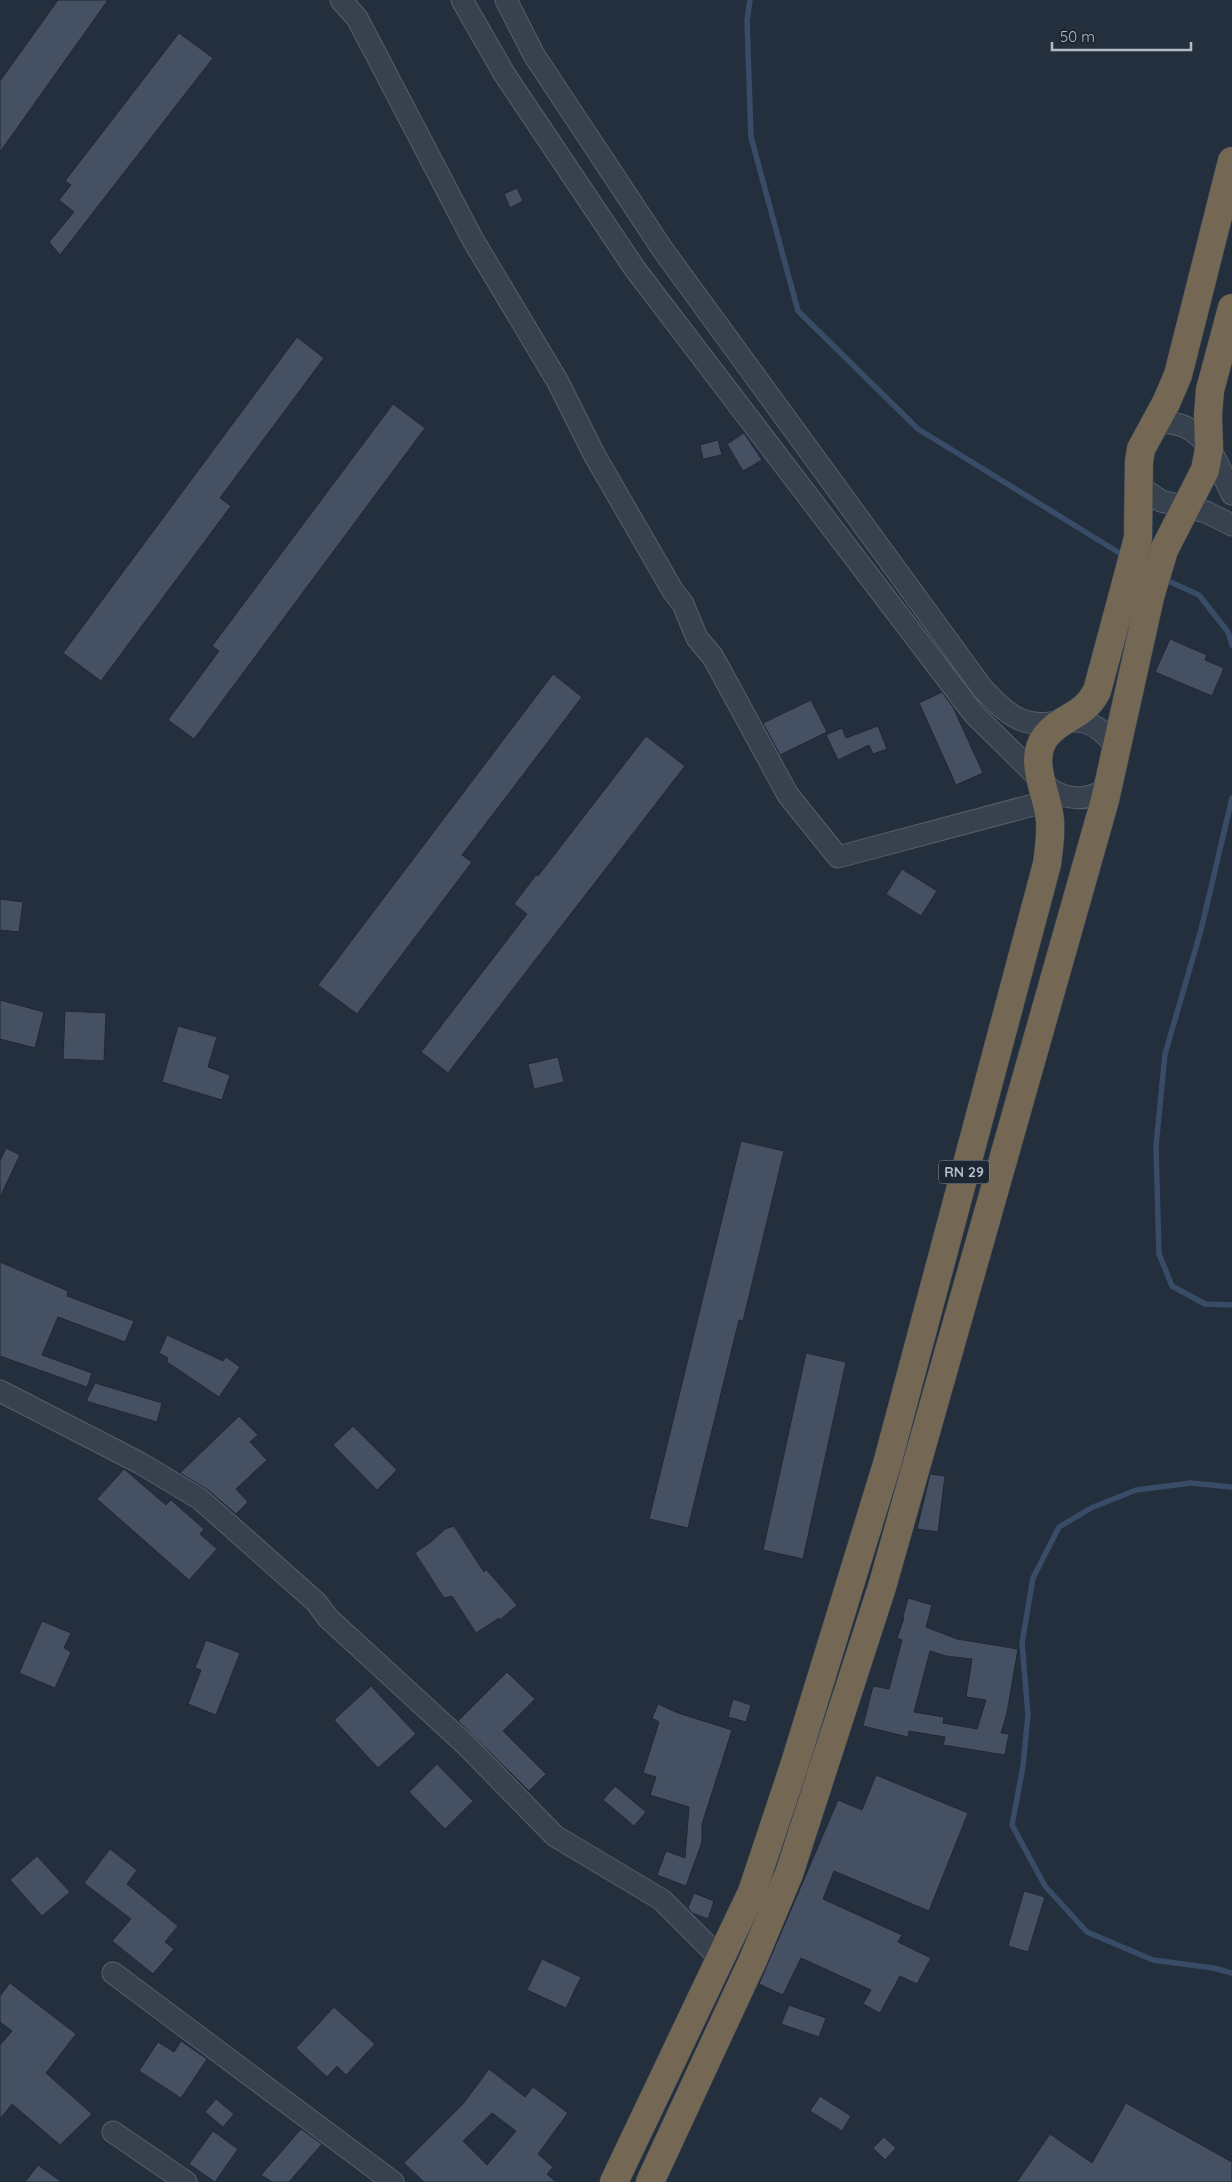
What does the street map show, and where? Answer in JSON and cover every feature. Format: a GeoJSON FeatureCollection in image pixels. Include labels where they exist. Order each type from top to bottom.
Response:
{"type":"FeatureCollection","features":[{"type":"Feature","properties":{"kind":"highway","name":"RN 29"},"geometry":{"type":"LineString","coordinates":[[614,2182],[721,1959],[755,1883],[795,1763],[887,1464],[1047,864],[1050,843],[1045,791],[1037,764],[1038,752],[1047,736],[1065,720],[1079,714],[1090,704],[1097,691],[1138,538],[1141,449],[1166,403],[1178,375],[1232,161]]}},
{"type":"Feature","properties":{"kind":"highway","name":"RN 29"},"geometry":{"type":"LineString","coordinates":[[655,2180],[754,1960],[789,1874],[882,1587],[965,1300],[1108,788],[1150,597],[1164,550],[1201,480],[1209,449],[1208,415],[1210,390],[1232,308]]}},
{"type":"Feature","properties":{"kind":"street"},"geometry":{"type":"LineString","coordinates":[[341,0],[357,18],[473,240],[558,382],[595,456],[672,592],[683,604],[697,638],[713,657],[788,795],[838,857],[1050,788],[1068,798],[1089,798],[1108,788]]}},
{"type":"Feature","properties":{"kind":"street"},"geometry":{"type":"LineString","coordinates":[[462,0],[505,75],[635,269],[974,714],[1045,791]]}},
{"type":"Feature","properties":{"kind":"street"},"geometry":{"type":"LineString","coordinates":[[506,0],[534,55],[663,250],[983,689],[999,706],[1019,719],[1042,723],[1065,720],[1089,724],[1100,729],[1116,747]]}},
{"type":"Feature","properties":{"kind":"street"},"geometry":{"type":"LineString","coordinates":[[1154,424],[1180,424],[1192,429],[1202,438],[1209,449],[1232,494]]}},
{"type":"Feature","properties":{"kind":"street"},"geometry":{"type":"LineString","coordinates":[[1139,486],[1161,502],[1206,512],[1232,525]]}},
{"type":"Feature","properties":{"kind":"street"},"geometry":{"type":"LineString","coordinates":[[0,1391],[140,1463],[200,1500],[316,1602],[328,1618],[464,1743],[555,1836],[662,1900],[721,1959]]}},
{"type":"Feature","properties":{"kind":"street"},"geometry":{"type":"LineString","coordinates":[[113,1973],[394,2182]]}},
{"type":"Feature","properties":{"kind":"street"},"geometry":{"type":"LineString","coordinates":[[113,2132],[186,2182]]}},
{"type":"Feature","properties":{"kind":"building"},"geometry":{"type":"Polygon","coordinates":[[[58,0],[108,0],[0,152],[0,81],[58,0]]]}},
{"type":"Feature","properties":{"kind":"building"},"geometry":{"type":"Polygon","coordinates":[[[179,33],[213,58],[60,255],[49,242],[74,212],[59,200],[71,185],[65,181],[179,33]]]}},
{"type":"Feature","properties":{"kind":"building"},"geometry":{"type":"Polygon","coordinates":[[[517,188],[523,201],[510,208],[504,194],[517,188]]]}},
{"type":"Feature","properties":{"kind":"building"},"geometry":{"type":"Polygon","coordinates":[[[297,337],[324,358],[220,498],[231,506],[101,681],[63,653],[297,337]]]}},
{"type":"Feature","properties":{"kind":"building"},"geometry":{"type":"Polygon","coordinates":[[[393,404],[425,428],[194,739],[168,720],[219,651],[212,646],[393,404]]]}},
{"type":"Feature","properties":{"kind":"building"},"geometry":{"type":"Polygon","coordinates":[[[744,433],[762,460],[743,471],[727,444],[744,433]]]}},
{"type":"Feature","properties":{"kind":"building"},"geometry":{"type":"Polygon","coordinates":[[[718,440],[722,455],[703,459],[700,445],[718,440]]]}},
{"type":"Feature","properties":{"kind":"building"},"geometry":{"type":"Polygon","coordinates":[[[1170,639],[1207,655],[1205,660],[1224,668],[1212,696],[1155,672],[1170,639]]]}},
{"type":"Feature","properties":{"kind":"building"},"geometry":{"type":"Polygon","coordinates":[[[553,674],[582,697],[462,855],[472,862],[357,1014],[318,985],[553,674]]]}},
{"type":"Feature","properties":{"kind":"building"},"geometry":{"type":"Polygon","coordinates":[[[942,692],[953,707],[983,773],[956,785],[919,703],[942,692]]]}},
{"type":"Feature","properties":{"kind":"building"},"geometry":{"type":"Polygon","coordinates":[[[811,700],[827,732],[780,755],[763,723],[811,700]]]}},
{"type":"Feature","properties":{"kind":"building"},"geometry":{"type":"Polygon","coordinates":[[[878,726],[887,749],[873,754],[869,745],[838,760],[826,735],[842,728],[846,738],[878,726]]]}},
{"type":"Feature","properties":{"kind":"building"},"geometry":{"type":"Polygon","coordinates":[[[646,736],[685,766],[448,1073],[421,1052],[527,914],[514,904],[536,875],[538,876],[646,736]]]}},
{"type":"Feature","properties":{"kind":"building"},"geometry":{"type":"Polygon","coordinates":[[[902,869],[937,891],[921,916],[886,894],[902,869]]]}},
{"type":"Feature","properties":{"kind":"building"},"geometry":{"type":"Polygon","coordinates":[[[0,899],[23,902],[19,932],[0,930],[0,899]]]}},
{"type":"Feature","properties":{"kind":"building"},"geometry":{"type":"Polygon","coordinates":[[[0,1000],[44,1012],[35,1048],[0,1039],[0,1000]]]}},
{"type":"Feature","properties":{"kind":"building"},"geometry":{"type":"Polygon","coordinates":[[[65,1011],[106,1013],[104,1061],[63,1059],[65,1011]]]}},
{"type":"Feature","properties":{"kind":"building"},"geometry":{"type":"Polygon","coordinates":[[[178,1026],[217,1037],[208,1067],[230,1075],[222,1100],[162,1082],[178,1026]]]}},
{"type":"Feature","properties":{"kind":"building"},"geometry":{"type":"Polygon","coordinates":[[[558,1057],[564,1082],[534,1089],[528,1064],[558,1057]]]}},
{"type":"Feature","properties":{"kind":"building"},"geometry":{"type":"Polygon","coordinates":[[[741,1141],[784,1151],[743,1321],[739,1320],[688,1528],[649,1519],[741,1141]]]}},
{"type":"Feature","properties":{"kind":"building"},"geometry":{"type":"Polygon","coordinates":[[[6,1148],[20,1155],[0,1197],[0,1161],[6,1148]]]}},
{"type":"Feature","properties":{"kind":"building"},"geometry":{"type":"Polygon","coordinates":[[[0,1262],[68,1291],[67,1296],[134,1321],[125,1342],[58,1317],[42,1355],[92,1373],[87,1387],[0,1356],[0,1262]]]}},
{"type":"Feature","properties":{"kind":"building"},"geometry":{"type":"Polygon","coordinates":[[[167,1335],[223,1361],[226,1357],[240,1367],[219,1397],[167,1362],[168,1358],[159,1353],[167,1335]]]}},
{"type":"Feature","properties":{"kind":"building"},"geometry":{"type":"Polygon","coordinates":[[[806,1353],[846,1362],[803,1559],[763,1550],[806,1353]]]}},
{"type":"Feature","properties":{"kind":"building"},"geometry":{"type":"Polygon","coordinates":[[[95,1383],[162,1403],[157,1422],[86,1401],[95,1383]]]}},
{"type":"Feature","properties":{"kind":"building"},"geometry":{"type":"Polygon","coordinates":[[[239,1416],[258,1435],[250,1442],[267,1460],[236,1489],[248,1502],[236,1514],[208,1490],[180,1473],[239,1416]]]}},
{"type":"Feature","properties":{"kind":"building"},"geometry":{"type":"Polygon","coordinates":[[[353,1426],[397,1470],[377,1490],[333,1445],[353,1426]]]}},
{"type":"Feature","properties":{"kind":"building"},"geometry":{"type":"Polygon","coordinates":[[[124,1469],[166,1505],[171,1500],[204,1529],[200,1534],[217,1549],[189,1580],[97,1499],[124,1469]]]}},
{"type":"Feature","properties":{"kind":"building"},"geometry":{"type":"Polygon","coordinates":[[[930,1474],[945,1476],[938,1532],[917,1529],[930,1474]]]}},
{"type":"Feature","properties":{"kind":"building"},"geometry":{"type":"Polygon","coordinates":[[[454,1526],[484,1572],[486,1569],[517,1605],[500,1620],[499,1618],[476,1633],[452,1596],[444,1598],[415,1553],[445,1529],[454,1526]]]}},
{"type":"Feature","properties":{"kind":"building"},"geometry":{"type":"Polygon","coordinates":[[[908,1598],[932,1605],[926,1627],[957,1639],[1018,1649],[1007,1713],[1001,1733],[1009,1734],[1005,1755],[943,1745],[945,1737],[909,1731],[908,1737],[863,1726],[873,1686],[889,1689],[902,1640],[897,1638],[908,1598]],[[930,1651],[914,1712],[944,1717],[943,1723],[977,1729],[986,1700],[966,1697],[972,1659],[946,1656],[930,1651]]]}},
{"type":"Feature","properties":{"kind":"building"},"geometry":{"type":"Polygon","coordinates":[[[42,1621],[71,1633],[64,1648],[71,1652],[55,1688],[19,1673],[42,1621]]]}},
{"type":"Feature","properties":{"kind":"building"},"geometry":{"type":"Polygon","coordinates":[[[206,1640],[240,1653],[216,1715],[188,1704],[201,1670],[195,1668],[206,1640]]]}},
{"type":"Feature","properties":{"kind":"building"},"geometry":{"type":"Polygon","coordinates":[[[507,1672],[535,1699],[503,1731],[546,1774],[529,1791],[458,1721],[507,1672]]]}},
{"type":"Feature","properties":{"kind":"building"},"geometry":{"type":"Polygon","coordinates":[[[371,1686],[416,1734],[378,1768],[334,1720],[371,1686]]]}},
{"type":"Feature","properties":{"kind":"building"},"geometry":{"type":"Polygon","coordinates":[[[733,1699],[751,1705],[746,1722],[728,1717],[733,1699]]]}},
{"type":"Feature","properties":{"kind":"building"},"geometry":{"type":"Polygon","coordinates":[[[658,1704],[678,1713],[732,1730],[702,1824],[702,1842],[686,1886],[657,1875],[666,1851],[685,1858],[689,1807],[650,1795],[656,1777],[643,1773],[659,1722],[652,1718],[658,1704]]]}},
{"type":"Feature","properties":{"kind":"building"},"geometry":{"type":"Polygon","coordinates":[[[437,1764],[473,1801],[445,1829],[409,1792],[437,1764]]]}},
{"type":"Feature","properties":{"kind":"building"},"geometry":{"type":"Polygon","coordinates":[[[876,1775],[968,1813],[929,1911],[834,1871],[823,1899],[902,1935],[898,1942],[931,1958],[917,1984],[900,1976],[880,2013],[863,2004],[871,1990],[801,1958],[783,1995],[759,1984],[838,1800],[862,1810],[876,1775]]]}},
{"type":"Feature","properties":{"kind":"building"},"geometry":{"type":"Polygon","coordinates":[[[615,1786],[646,1812],[634,1826],[603,1800],[615,1786]]]}},
{"type":"Feature","properties":{"kind":"building"},"geometry":{"type":"Polygon","coordinates":[[[110,1849],[137,1870],[127,1884],[178,1926],[165,1942],[174,1949],[153,1974],[112,1941],[131,1919],[84,1883],[110,1849]]]}},
{"type":"Feature","properties":{"kind":"building"},"geometry":{"type":"Polygon","coordinates":[[[37,1856],[70,1892],[42,1916],[10,1880],[37,1856]]]}},
{"type":"Feature","properties":{"kind":"building"},"geometry":{"type":"Polygon","coordinates":[[[1024,1891],[1045,1897],[1028,1952],[1008,1946],[1024,1891]]]}},
{"type":"Feature","properties":{"kind":"building"},"geometry":{"type":"Polygon","coordinates":[[[694,1893],[714,1901],[708,1919],[692,1913],[688,1908],[694,1893]]]}},
{"type":"Feature","properties":{"kind":"building"},"geometry":{"type":"Polygon","coordinates":[[[542,1959],[581,1977],[566,2008],[527,1990],[542,1959]]]}},
{"type":"Feature","properties":{"kind":"building"},"geometry":{"type":"Polygon","coordinates":[[[10,1983],[76,2034],[46,2073],[92,2114],[60,2145],[12,2104],[0,2119],[0,2045],[12,2031],[0,2022],[0,1996],[10,1983]]]}},
{"type":"Feature","properties":{"kind":"building"},"geometry":{"type":"Polygon","coordinates":[[[789,2005],[826,2018],[819,2037],[781,2024],[789,2005]]]}},
{"type":"Feature","properties":{"kind":"building"},"geometry":{"type":"Polygon","coordinates":[[[334,2007],[375,2044],[346,2075],[337,2066],[327,2077],[296,2048],[334,2007]]]}},
{"type":"Feature","properties":{"kind":"building"},"geometry":{"type":"Polygon","coordinates":[[[181,2041],[207,2059],[181,2098],[139,2071],[158,2042],[174,2052],[181,2041]]]}},
{"type":"Feature","properties":{"kind":"building"},"geometry":{"type":"Polygon","coordinates":[[[489,2069],[525,2097],[533,2087],[568,2113],[538,2154],[553,2167],[547,2174],[556,2182],[424,2182],[404,2163],[463,2104],[489,2069]],[[492,2113],[463,2141],[487,2165],[516,2131],[492,2113]]]}},
{"type":"Feature","properties":{"kind":"building"},"geometry":{"type":"Polygon","coordinates":[[[820,2096],[851,2116],[842,2131],[810,2111],[820,2096]]]}},
{"type":"Feature","properties":{"kind":"building"},"geometry":{"type":"Polygon","coordinates":[[[216,2099],[234,2114],[223,2127],[205,2112],[216,2099]]]}},
{"type":"Feature","properties":{"kind":"building"},"geometry":{"type":"Polygon","coordinates":[[[1126,2103],[1232,2162],[1232,2182],[1017,2182],[1050,2134],[1092,2163],[1126,2103]]]}},
{"type":"Feature","properties":{"kind":"building"},"geometry":{"type":"Polygon","coordinates":[[[301,2129],[322,2144],[289,2182],[272,2182],[261,2175],[301,2129]]]}},
{"type":"Feature","properties":{"kind":"building"},"geometry":{"type":"Polygon","coordinates":[[[213,2131],[238,2149],[215,2182],[189,2164],[213,2131]]]}},
{"type":"Feature","properties":{"kind":"building"},"geometry":{"type":"Polygon","coordinates":[[[884,2137],[896,2148],[885,2160],[873,2148],[884,2137]]]}},
{"type":"Feature","properties":{"kind":"building"},"geometry":{"type":"Polygon","coordinates":[[[38,2165],[62,2182],[25,2182],[38,2165]]]}},
{"type":"Feature","properties":{"kind":"waterway"},"geometry":{"type":"LineString","coordinates":[[750,0],[747,21],[751,137],[798,311],[918,429],[1126,557]]}},
{"type":"Feature","properties":{"kind":"waterway"},"geometry":{"type":"LineString","coordinates":[[1162,578],[1199,595],[1228,632],[1232,645]]}},
{"type":"Feature","properties":{"kind":"waterway"},"geometry":{"type":"LineString","coordinates":[[1232,798],[1201,930],[1165,1054],[1156,1146],[1159,1254],[1172,1286],[1205,1304],[1232,1305]]}},
{"type":"Feature","properties":{"kind":"waterway"},"geometry":{"type":"LineString","coordinates":[[1232,1487],[1191,1483],[1136,1490],[1091,1508],[1059,1527],[1033,1578],[1022,1643],[1028,1715],[1023,1766],[1012,1825],[1045,1886],[1087,1932],[1153,1960],[1214,1968],[1232,1973]]}}]}
